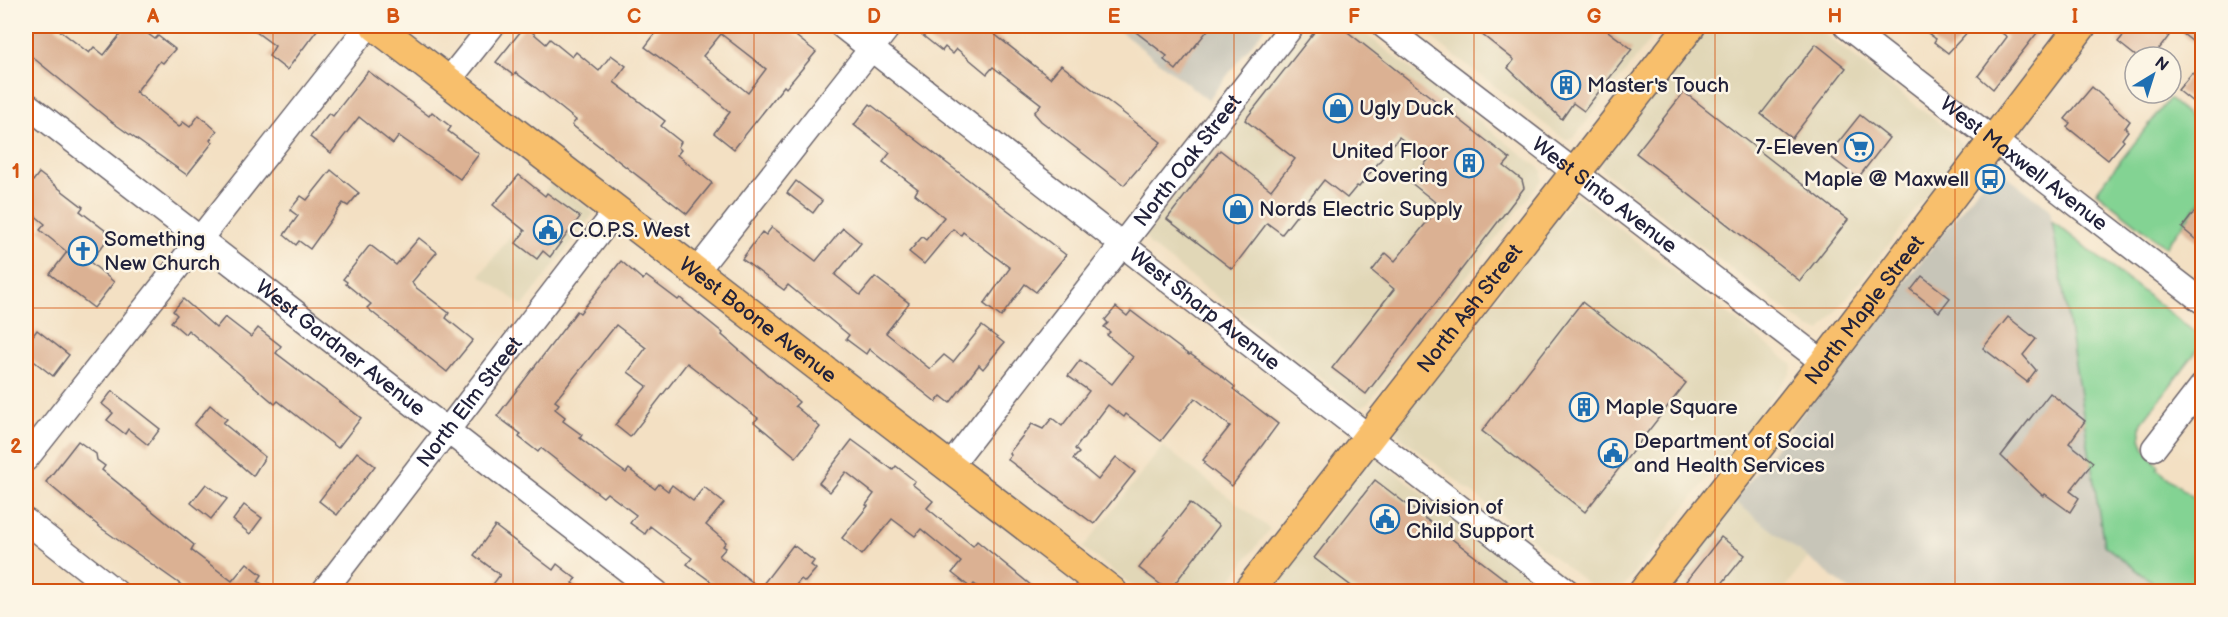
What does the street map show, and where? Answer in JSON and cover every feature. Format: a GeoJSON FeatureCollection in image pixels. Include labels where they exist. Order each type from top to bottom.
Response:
{"type":"FeatureCollection","features":[{"type":"Feature","properties":{"kind":"main road","name":"West Boone Avenue"},"geometry":{"type":"LineString","coordinates":[[376,26],[1112,591]]}},
{"type":"Feature","properties":{"kind":"main road","name":"North Ash Street"},"geometry":{"type":"LineString","coordinates":[[1248,591],[1690,26]]}},
{"type":"Feature","properties":{"kind":"main road","name":"North Maple Street"},"geometry":{"type":"LineString","coordinates":[[1644,591],[1824,363],[2081,26]]}},
{"type":"Feature","properties":{"kind":"street"},"geometry":{"type":"LineString","coordinates":[[26,459],[368,26]]}},
{"type":"Feature","properties":{"kind":"street"},"geometry":{"type":"LineString","coordinates":[[448,81],[492,26]]}},
{"type":"Feature","properties":{"kind":"street","name":"West Sharp Avenue"},"geometry":{"type":"LineString","coordinates":[[842,26],[1568,591]]}},
{"type":"Feature","properties":{"kind":"street"},"geometry":{"type":"LineString","coordinates":[[696,272],[889,26]]}},
{"type":"Feature","properties":{"kind":"street","name":"North Oak Street"},"geometry":{"type":"LineString","coordinates":[[950,466],[1292,26]]}},
{"type":"Feature","properties":{"kind":"street","name":"West Sinto Avenue"},"geometry":{"type":"LineString","coordinates":[[1384,26],[1824,363]]}},
{"type":"Feature","properties":{"kind":"street","name":"West Maxwell Avenue"},"geometry":{"type":"LineString","coordinates":[[1846,26],[2202,301]]}},
{"type":"Feature","properties":{"kind":"street","name":"West Gardner Avenue"},"geometry":{"type":"LineString","coordinates":[[26,104],[656,591]]}},
{"type":"Feature","properties":{"kind":"street","name":"North Elm Street"},"geometry":{"type":"LineString","coordinates":[[323,591],[616,211]]}},
{"type":"Feature","properties":{"kind":"street"},"geometry":{"type":"LineString","coordinates":[[2154,448],[2202,386]]}},
{"type":"Feature","properties":{"kind":"street"},"geometry":{"type":"LineString","coordinates":[[26,521],[117,591]]}},
{"type":"Feature","properties":{"kind":"shaded area"},"geometry":{"type":"Polygon","coordinates":[[[1113,26],[1266,26],[1208,100],[1113,26]]]}},
{"type":"Feature","properties":{"kind":"shaded area"},"geometry":{"type":"Polygon","coordinates":[[[1304,26],[1355,26],[1542,170],[1542,180],[1369,402],[1363,406],[1358,406],[1150,245],[1145,235],[1304,26]]]}},
{"type":"Feature","properties":{"kind":"shaded area"},"geometry":{"type":"Polygon","coordinates":[[[1416,26],[1661,26],[1575,136],[1564,139],[1416,26]]]}},
{"type":"Feature","properties":{"kind":"shaded area"},"geometry":{"type":"Polygon","coordinates":[[[1706,26],[1814,26],[1951,132],[1962,145],[1959,155],[1821,331],[1810,329],[1602,170],[1601,165],[1605,156],[1706,26]]]}},
{"type":"Feature","properties":{"kind":"shaded area"},"geometry":{"type":"Polygon","coordinates":[[[1991,172],[2001,172],[2050,209],[2104,545],[2164,591],[1851,591],[1734,501],[1991,172]]]}},
{"type":"Feature","properties":{"kind":"shaded area"},"geometry":{"type":"Polygon","coordinates":[[[553,181],[594,213],[523,306],[480,275],[553,181]]]}},
{"type":"Feature","properties":{"kind":"shaded area"},"geometry":{"type":"Polygon","coordinates":[[[1574,197],[1582,199],[1793,365],[1791,372],[1620,591],[1597,591],[1395,432],[1394,428],[1574,197]]]}},
{"type":"Feature","properties":{"kind":"shaded area"},"geometry":{"type":"Polygon","coordinates":[[[1163,446],[1270,529],[1222,591],[1139,591],[1083,548],[1163,446]]]}},
{"type":"Feature","properties":{"kind":"shaded area","name":"Division of Child Support"},"geometry":{"type":"Polygon","coordinates":[[[1375,458],[1550,592],[1267,592],[1370,460],[1375,458]]]}},
{"type":"Feature","properties":{"kind":"shaded area"},"geometry":{"type":"Polygon","coordinates":[[[1734,501],[1808,558],[1783,591],[1665,592],[1734,501]]]}},
{"type":"Feature","properties":{"kind":"green space"},"geometry":{"type":"Polygon","coordinates":[[[2164,105],[2176,105],[2202,126],[2202,199],[2166,247],[2096,192],[2164,105]]]}},
{"type":"Feature","properties":{"kind":"green space"},"geometry":{"type":"Polygon","coordinates":[[[2052,221],[2202,338],[2202,344],[2142,422],[2141,435],[2144,446],[2159,466],[2157,469],[2202,504],[2202,591],[2164,591],[2104,545],[2052,221]]]}},
{"type":"Feature","properties":{"kind":"building"},"geometry":{"type":"Polygon","coordinates":[[[26,26],[54,26],[89,53],[94,47],[104,55],[127,26],[137,26],[155,39],[158,36],[175,49],[163,63],[160,61],[136,92],[179,127],[183,122],[190,127],[199,115],[217,131],[210,140],[213,142],[187,175],[112,122],[26,52],[26,26]]]}},
{"type":"Feature","properties":{"kind":"building"},"geometry":{"type":"Polygon","coordinates":[[[248,26],[320,26],[287,70],[269,56],[275,46],[248,26]]]}},
{"type":"Feature","properties":{"kind":"building"},"geometry":{"type":"Polygon","coordinates":[[[525,26],[546,44],[550,39],[572,57],[576,52],[599,71],[611,55],[626,66],[614,82],[665,121],[661,126],[681,142],[678,147],[681,150],[677,155],[712,183],[687,214],[572,125],[576,120],[535,87],[496,62],[525,26]]]}},
{"type":"Feature","properties":{"kind":"building"},"geometry":{"type":"Polygon","coordinates":[[[661,26],[783,26],[816,52],[786,88],[784,86],[734,149],[714,133],[730,112],[645,47],[661,26]],[[721,34],[703,56],[748,93],[766,69],[721,34]]]}},
{"type":"Feature","properties":{"kind":"building"},"geometry":{"type":"Polygon","coordinates":[[[929,26],[984,26],[1050,78],[1061,65],[1161,142],[1124,185],[1041,121],[1034,113],[1041,104],[993,67],[987,74],[957,49],[953,54],[945,47],[942,51],[922,35],[929,26]]]}},
{"type":"Feature","properties":{"kind":"building"},"geometry":{"type":"Polygon","coordinates":[[[1128,26],[1211,26],[1176,70],[1164,60],[1167,56],[1128,26]]]}},
{"type":"Feature","properties":{"kind":"building"},"geometry":{"type":"Polygon","coordinates":[[[1319,26],[1340,26],[1510,159],[1504,166],[1522,180],[1524,188],[1366,394],[1332,368],[1394,289],[1372,271],[1386,253],[1395,261],[1440,206],[1410,182],[1428,160],[1399,137],[1359,187],[1357,186],[1347,198],[1324,180],[1282,234],[1267,223],[1232,269],[1167,219],[1220,150],[1271,190],[1295,159],[1245,120],[1319,26]]]}},
{"type":"Feature","properties":{"kind":"building","name":"Master's Touch"},"geometry":{"type":"Polygon","coordinates":[[[1471,26],[1601,26],[1632,49],[1584,111],[1573,103],[1562,119],[1508,68],[1514,60],[1471,26]]]}},
{"type":"Feature","properties":{"kind":"building"},"geometry":{"type":"Polygon","coordinates":[[[1918,26],[1973,26],[1948,53],[1934,42],[1936,39],[1918,26]]]}},
{"type":"Feature","properties":{"kind":"building"},"geometry":{"type":"Polygon","coordinates":[[[1993,26],[2028,26],[2037,33],[1993,89],[1978,76],[2007,37],[1993,26]]]}},
{"type":"Feature","properties":{"kind":"building"},"geometry":{"type":"Polygon","coordinates":[[[2131,26],[2156,26],[2169,36],[2162,45],[2123,46],[2118,42],[2131,26]]]}},
{"type":"Feature","properties":{"kind":"building"},"geometry":{"type":"Polygon","coordinates":[[[2173,26],[2202,26],[2202,49],[2173,26]]]}},
{"type":"Feature","properties":{"kind":"building"},"geometry":{"type":"Polygon","coordinates":[[[1816,44],[1846,68],[1792,138],[1761,114],[1816,44]]]}},
{"type":"Feature","properties":{"kind":"building"},"geometry":{"type":"Polygon","coordinates":[[[368,71],[429,116],[432,112],[451,127],[448,131],[479,154],[460,179],[399,136],[393,144],[359,117],[331,153],[310,137],[329,113],[333,116],[368,71]]]}},
{"type":"Feature","properties":{"kind":"building"},"geometry":{"type":"Polygon","coordinates":[[[2192,73],[2202,82],[2202,92],[2194,103],[2183,94],[2183,84],[2192,73]]]}},
{"type":"Feature","properties":{"kind":"building"},"geometry":{"type":"Polygon","coordinates":[[[2092,87],[2130,121],[2125,128],[2128,131],[2122,139],[2124,141],[2108,160],[2067,127],[2070,123],[2065,119],[2092,87]]]}},
{"type":"Feature","properties":{"kind":"building"},"geometry":{"type":"Polygon","coordinates":[[[1684,92],[1848,220],[1800,281],[1636,153],[1684,92]]]}},
{"type":"Feature","properties":{"kind":"building"},"geometry":{"type":"Polygon","coordinates":[[[870,104],[1066,255],[1036,292],[1025,284],[1001,317],[984,304],[1010,268],[963,232],[961,235],[953,229],[924,264],[909,252],[922,237],[926,240],[944,217],[915,194],[918,189],[883,162],[890,153],[854,125],[870,104]]]}},
{"type":"Feature","properties":{"kind":"building","name":"7-Eleven"},"geometry":{"type":"Polygon","coordinates":[[[1860,115],[1889,138],[1858,178],[1828,155],[1860,115]]]}},
{"type":"Feature","properties":{"kind":"building"},"geometry":{"type":"Polygon","coordinates":[[[331,170],[359,193],[348,206],[343,203],[310,249],[299,241],[296,245],[284,235],[298,216],[290,210],[301,196],[307,200],[331,170]]]}},
{"type":"Feature","properties":{"kind":"building"},"geometry":{"type":"Polygon","coordinates":[[[39,173],[83,207],[80,211],[111,235],[90,262],[114,282],[94,308],[50,274],[67,252],[40,230],[45,224],[26,208],[26,176],[33,181],[39,173]]]}},
{"type":"Feature","properties":{"kind":"building"},"geometry":{"type":"Polygon","coordinates":[[[519,175],[545,196],[547,193],[580,217],[550,257],[543,251],[537,259],[516,243],[525,231],[493,205],[519,175]]]}},
{"type":"Feature","properties":{"kind":"building"},"geometry":{"type":"Polygon","coordinates":[[[796,181],[822,201],[813,213],[787,193],[796,181]]]}},
{"type":"Feature","properties":{"kind":"building"},"geometry":{"type":"Polygon","coordinates":[[[2202,202],[2202,245],[2182,228],[2202,202]]]}},
{"type":"Feature","properties":{"kind":"building"},"geometry":{"type":"Polygon","coordinates":[[[772,227],[816,261],[843,228],[861,243],[835,275],[860,295],[875,277],[909,303],[886,333],[930,369],[944,355],[953,362],[982,326],[1004,343],[983,369],[979,365],[950,403],[941,396],[936,402],[869,349],[866,354],[846,339],[849,335],[788,285],[784,290],[742,259],[762,232],[766,235],[772,227]]]}},
{"type":"Feature","properties":{"kind":"building"},"geometry":{"type":"Polygon","coordinates":[[[419,238],[437,252],[412,282],[414,286],[449,313],[446,318],[473,340],[447,372],[367,308],[371,304],[343,279],[370,245],[396,265],[419,238]]]}},
{"type":"Feature","properties":{"kind":"building"},"geometry":{"type":"Polygon","coordinates":[[[621,261],[643,280],[646,276],[678,300],[680,298],[723,333],[722,335],[799,402],[795,406],[820,427],[796,457],[754,422],[758,418],[687,363],[630,437],[615,425],[647,386],[628,372],[646,348],[616,325],[555,401],[559,404],[555,409],[565,417],[563,421],[582,435],[580,438],[626,473],[629,469],[655,489],[659,484],[668,491],[672,485],[693,501],[704,487],[724,503],[706,525],[726,542],[723,546],[726,548],[719,556],[760,588],[793,545],[814,561],[811,565],[816,569],[805,582],[801,579],[791,591],[724,591],[687,564],[692,558],[650,526],[645,534],[630,523],[636,515],[607,493],[603,497],[541,448],[538,452],[519,437],[521,434],[497,416],[577,311],[580,313],[621,261]]]}},
{"type":"Feature","properties":{"kind":"building"},"geometry":{"type":"Polygon","coordinates":[[[1922,276],[1950,298],[1939,312],[1911,290],[1922,276]]]}},
{"type":"Feature","properties":{"kind":"building"},"geometry":{"type":"Polygon","coordinates":[[[183,299],[216,328],[225,317],[251,337],[258,328],[281,346],[276,353],[361,418],[338,448],[278,401],[275,404],[188,330],[185,334],[171,322],[177,315],[173,311],[183,299]]]}},
{"type":"Feature","properties":{"kind":"building","name":"Maple Square"},"geometry":{"type":"Polygon","coordinates":[[[1582,302],[1686,383],[1585,512],[1482,431],[1582,302]]]}},
{"type":"Feature","properties":{"kind":"building"},"geometry":{"type":"Polygon","coordinates":[[[1116,307],[1127,316],[1131,311],[1189,355],[1219,374],[1235,387],[1233,389],[1278,424],[1232,486],[1204,464],[1206,462],[1203,460],[1230,426],[1195,398],[1161,441],[1126,414],[1124,417],[1108,405],[1075,449],[1079,453],[1073,459],[1098,480],[1116,457],[1135,472],[1094,524],[1007,459],[1011,455],[1009,453],[1032,424],[1043,429],[1052,418],[1062,426],[1089,391],[1068,376],[1080,360],[1112,384],[1133,357],[1107,335],[1110,332],[1104,327],[1108,323],[1105,320],[1116,307]]]}},
{"type":"Feature","properties":{"kind":"building"},"geometry":{"type":"Polygon","coordinates":[[[2008,317],[2036,339],[2023,355],[2036,370],[2027,382],[1983,348],[2008,317]]]}},
{"type":"Feature","properties":{"kind":"building"},"geometry":{"type":"Polygon","coordinates":[[[37,330],[69,355],[53,376],[26,355],[26,345],[37,330]]]}},
{"type":"Feature","properties":{"kind":"building"},"geometry":{"type":"Polygon","coordinates":[[[112,391],[160,429],[148,445],[128,429],[125,434],[107,420],[113,413],[102,404],[112,391]]]}},
{"type":"Feature","properties":{"kind":"building"},"geometry":{"type":"Polygon","coordinates":[[[2050,393],[2085,421],[2069,443],[2093,462],[2070,491],[2079,498],[2070,512],[2045,494],[2043,496],[2001,456],[2050,393]]]}},
{"type":"Feature","properties":{"kind":"building"},"geometry":{"type":"Polygon","coordinates":[[[210,405],[227,419],[223,423],[265,457],[253,476],[194,425],[210,405]]]}},
{"type":"Feature","properties":{"kind":"building"},"geometry":{"type":"Polygon","coordinates":[[[852,440],[893,470],[896,466],[915,481],[912,484],[933,501],[927,508],[973,546],[977,541],[1038,591],[983,591],[974,584],[971,588],[952,573],[961,562],[921,529],[915,536],[892,519],[862,555],[842,538],[868,506],[866,505],[874,494],[846,472],[830,492],[819,483],[852,440]]]}},
{"type":"Feature","properties":{"kind":"building"},"geometry":{"type":"Polygon","coordinates":[[[78,441],[96,454],[97,460],[105,466],[102,470],[194,545],[191,550],[232,581],[247,563],[262,575],[258,581],[271,591],[190,591],[101,528],[46,482],[78,441]]]}},
{"type":"Feature","properties":{"kind":"building"},"geometry":{"type":"Polygon","coordinates":[[[357,452],[375,466],[337,515],[319,501],[357,452]]]}},
{"type":"Feature","properties":{"kind":"building","name":"Division of Child Support"},"geometry":{"type":"Polygon","coordinates":[[[1375,480],[1520,591],[1358,591],[1314,558],[1375,480]]]}},
{"type":"Feature","properties":{"kind":"building"},"geometry":{"type":"Polygon","coordinates":[[[206,484],[227,499],[211,519],[191,503],[206,484]]]}},
{"type":"Feature","properties":{"kind":"building"},"geometry":{"type":"Polygon","coordinates":[[[1190,503],[1219,526],[1169,591],[1139,568],[1190,503]]]}},
{"type":"Feature","properties":{"kind":"building"},"geometry":{"type":"Polygon","coordinates":[[[244,505],[262,518],[250,534],[233,520],[244,505]]]}},
{"type":"Feature","properties":{"kind":"building"},"geometry":{"type":"Polygon","coordinates":[[[495,526],[553,570],[557,564],[576,579],[573,583],[584,591],[488,591],[500,575],[474,555],[495,526]]]}},
{"type":"Feature","properties":{"kind":"building"},"geometry":{"type":"Polygon","coordinates":[[[1721,537],[1745,555],[1716,591],[1685,591],[1690,584],[1686,581],[1721,537]]]}},
{"type":"Feature","properties":{"kind":"place","name":"Master's Touch"},"geometry":{"type":"Point","coordinates":[1566,85]}},
{"type":"Feature","properties":{"kind":"place","name":"Ugly Duck"},"geometry":{"type":"Point","coordinates":[1338,108]}},
{"type":"Feature","properties":{"kind":"place","name":"7-Eleven"},"geometry":{"type":"Point","coordinates":[1859,147]}},
{"type":"Feature","properties":{"kind":"place","name":"United Floor Covering"},"geometry":{"type":"Point","coordinates":[1469,163]}},
{"type":"Feature","properties":{"kind":"place","name":"Maple @ Maxwell"},"geometry":{"type":"Point","coordinates":[1990,179]}},
{"type":"Feature","properties":{"kind":"place","name":"Nords Electric Supply"},"geometry":{"type":"Point","coordinates":[1238,209]}},
{"type":"Feature","properties":{"kind":"place","name":"C.O.P.S. West"},"geometry":{"type":"Point","coordinates":[548,230]}},
{"type":"Feature","properties":{"kind":"place","name":"Something New Church"},"geometry":{"type":"Point","coordinates":[83,251]}},
{"type":"Feature","properties":{"kind":"place","name":"Maple Square"},"geometry":{"type":"Point","coordinates":[1584,407]}},
{"type":"Feature","properties":{"kind":"place","name":"Department of Social and Health Services"},"geometry":{"type":"Point","coordinates":[1613,453]}},
{"type":"Feature","properties":{"kind":"place","name":"Division of Child Support"},"geometry":{"type":"Point","coordinates":[1385,519]}}]}
